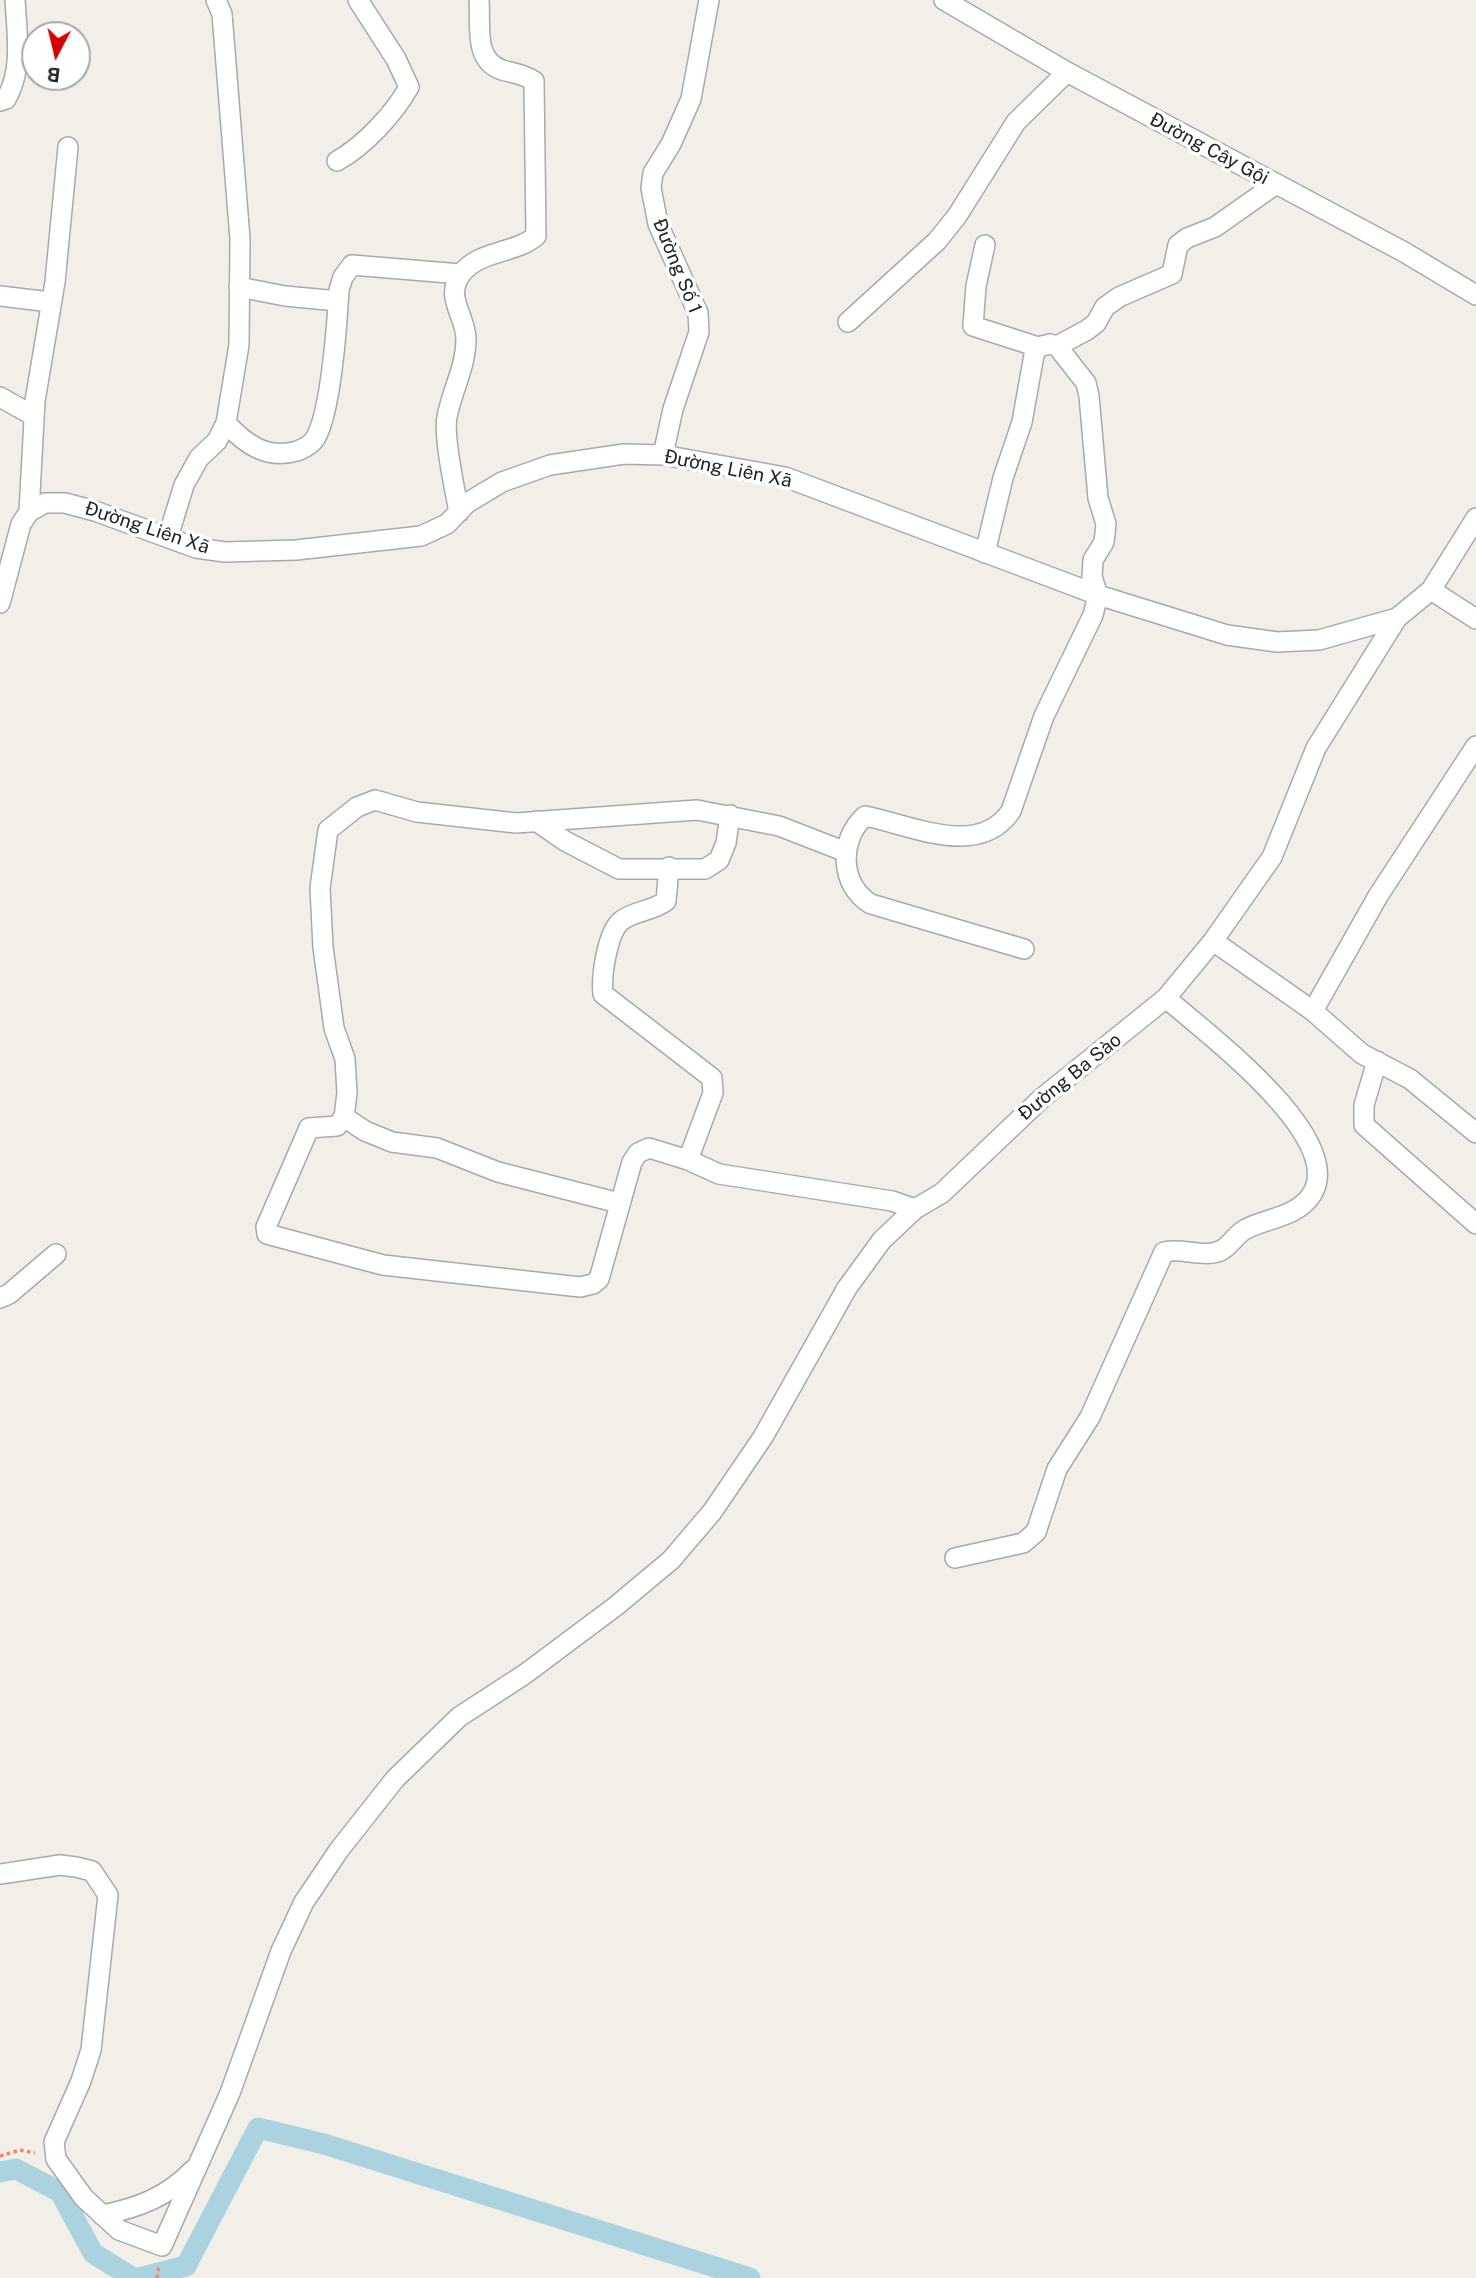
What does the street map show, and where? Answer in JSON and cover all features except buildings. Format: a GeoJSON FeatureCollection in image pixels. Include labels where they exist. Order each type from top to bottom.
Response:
{"type":"FeatureCollection","features":[{"type":"Feature","properties":{"kind":"street"},"geometry":{"type":"LineString","coordinates":[[0,101],[5,99],[14,86],[18,36],[15,0]]}},
{"type":"Feature","properties":{"kind":"street"},"geometry":{"type":"LineString","coordinates":[[168,537],[184,485],[199,458],[217,441],[226,423],[239,345],[240,239],[234,147],[222,14],[216,0]]}},
{"type":"Feature","properties":{"kind":"street"},"geometry":{"type":"LineString","coordinates":[[337,161],[374,130],[409,87],[396,58],[358,0]]}},
{"type":"Feature","properties":{"kind":"street"},"geometry":{"type":"LineString","coordinates":[[459,512],[447,441],[446,418],[465,353],[465,324],[456,309],[454,290],[461,274],[474,262],[525,246],[536,236],[534,81],[525,75],[490,65],[484,58],[478,0]]}},
{"type":"Feature","properties":{"kind":"street","name":"Đường Số 1"},"geometry":{"type":"LineString","coordinates":[[663,455],[673,409],[699,332],[698,313],[662,234],[652,204],[651,188],[653,173],[683,120],[691,99],[709,0]]}},
{"type":"Feature","properties":{"kind":"street","name":"Đường Cây Gội"},"geometry":{"type":"LineString","coordinates":[[944,0],[1067,72],[1476,295]]}},
{"type":"Feature","properties":{"kind":"street"},"geometry":{"type":"LineString","coordinates":[[848,322],[937,241],[1016,122],[1067,72]]}},
{"type":"Feature","properties":{"kind":"street"},"geometry":{"type":"LineString","coordinates":[[0,603],[21,524],[29,512],[34,415],[55,282],[68,147]]}},
{"type":"Feature","properties":{"kind":"street"},"geometry":{"type":"LineString","coordinates":[[985,553],[1003,478],[1022,422],[1028,376],[1048,347],[1087,331],[1105,307],[1119,297],[1172,274],[1178,245],[1187,237],[1215,227],[1276,184]]}},
{"type":"Feature","properties":{"kind":"street"},"geometry":{"type":"LineString","coordinates":[[985,244],[976,286],[973,326],[1048,347],[1086,383],[1092,407],[1098,498],[1106,524],[1104,541],[1093,560],[1092,577],[1098,595],[1093,615],[1044,716],[1011,811],[1003,823],[974,837],[947,835],[865,816],[856,824],[846,852],[850,884],[859,897],[871,904],[1024,949]]}},
{"type":"Feature","properties":{"kind":"street"},"geometry":{"type":"LineString","coordinates":[[226,423],[238,436],[272,454],[305,448],[317,436],[327,392],[338,301],[343,277],[352,265],[461,274]]}},
{"type":"Feature","properties":{"kind":"street"},"geometry":{"type":"LineString","coordinates":[[239,287],[285,296],[338,301]]}},
{"type":"Feature","properties":{"kind":"street"},"geometry":{"type":"LineString","coordinates":[[0,296],[50,302]]}},
{"type":"Feature","properties":{"kind":"street"},"geometry":{"type":"LineString","coordinates":[[0,397],[34,415]]}},
{"type":"Feature","properties":{"kind":"street","name":"Đường Liên Xã"},"geometry":{"type":"LineString","coordinates":[[29,512],[45,503],[65,503],[196,548],[225,552],[296,550],[421,536],[447,524],[479,495],[502,482],[550,465],[624,454],[663,455],[785,477],[1098,595],[1227,635],[1277,642],[1319,640],[1397,618],[1431,590],[1476,518]]}},
{"type":"Feature","properties":{"kind":"street"},"geometry":{"type":"LineString","coordinates":[[1431,590],[1476,619]]}},
{"type":"Feature","properties":{"kind":"street","name":"Đường Ba Sào"},"geometry":{"type":"LineString","coordinates":[[102,2215],[119,2230],[162,2246],[230,2093],[281,1951],[304,1902],[338,1850],[395,1779],[459,1717],[525,1674],[616,1606],[671,1560],[712,1512],[763,1437],[847,1288],[883,1240],[915,1209],[943,1193],[1042,1098],[1166,998],[1213,941],[1272,857],[1316,748],[1397,618]]}},
{"type":"Feature","properties":{"kind":"street"},"geometry":{"type":"LineString","coordinates":[[1313,1011],[1378,896],[1476,746]]}},
{"type":"Feature","properties":{"kind":"street"},"geometry":{"type":"LineString","coordinates":[[846,852],[779,826],[697,810],[516,823],[417,812],[375,800],[356,807],[328,830],[320,888],[334,1028],[345,1059],[347,1093],[344,1117],[337,1126],[309,1128],[266,1227],[267,1234],[383,1265],[580,1287],[593,1284],[599,1279],[619,1203],[638,1153],[649,1148],[688,1160],[719,1174],[892,1201],[915,1209]]}},
{"type":"Feature","properties":{"kind":"street"},"geometry":{"type":"LineString","coordinates":[[536,821],[565,841],[619,869],[705,869],[719,860],[726,843],[730,816]]}},
{"type":"Feature","properties":{"kind":"street"},"geometry":{"type":"LineString","coordinates":[[669,867],[666,901],[622,920],[612,932],[601,972],[603,995],[712,1078],[713,1093],[688,1160]]}},
{"type":"Feature","properties":{"kind":"street"},"geometry":{"type":"LineString","coordinates":[[1213,941],[1313,1011],[1362,1054],[1410,1079],[1476,1133]]}},
{"type":"Feature","properties":{"kind":"street"},"geometry":{"type":"LineString","coordinates":[[954,1558],[1023,1543],[1036,1532],[1043,1520],[1058,1469],[1090,1417],[1164,1252],[1176,1249],[1208,1253],[1221,1251],[1245,1229],[1278,1218],[1301,1205],[1312,1194],[1316,1180],[1315,1161],[1298,1124],[1279,1100],[1166,998]]}},
{"type":"Feature","properties":{"kind":"street"},"geometry":{"type":"LineString","coordinates":[[1377,1061],[1364,1105],[1364,1125],[1476,1224]]}},
{"type":"Feature","properties":{"kind":"street"},"geometry":{"type":"LineString","coordinates":[[344,1117],[365,1131],[392,1142],[437,1148],[498,1172],[619,1203]]}},
{"type":"Feature","properties":{"kind":"street"},"geometry":{"type":"LineString","coordinates":[[0,1298],[9,1294],[56,1254]]}},
{"type":"Feature","properties":{"kind":"street"},"geometry":{"type":"LineString","coordinates":[[0,1874],[60,1865],[76,1867],[92,1871],[107,1895],[91,2050],[81,2081],[57,2133],[56,2159],[84,2198],[102,2215],[130,2210],[157,2199],[180,2184],[201,2162]]}},
{"type":"Feature","properties":{"kind":"path"},"geometry":{"type":"LineString","coordinates":[[0,2156],[20,2150],[56,2159]]}},
{"type":"Feature","properties":{"kind":"waterway"},"geometry":{"type":"LineString","coordinates":[[139,2278],[186,2266],[258,2128],[324,2144],[750,2278]]}},
{"type":"Feature","properties":{"kind":"waterway"},"geometry":{"type":"LineString","coordinates":[[0,2172],[16,2169],[60,2192],[93,2253],[133,2278]]}}]}
